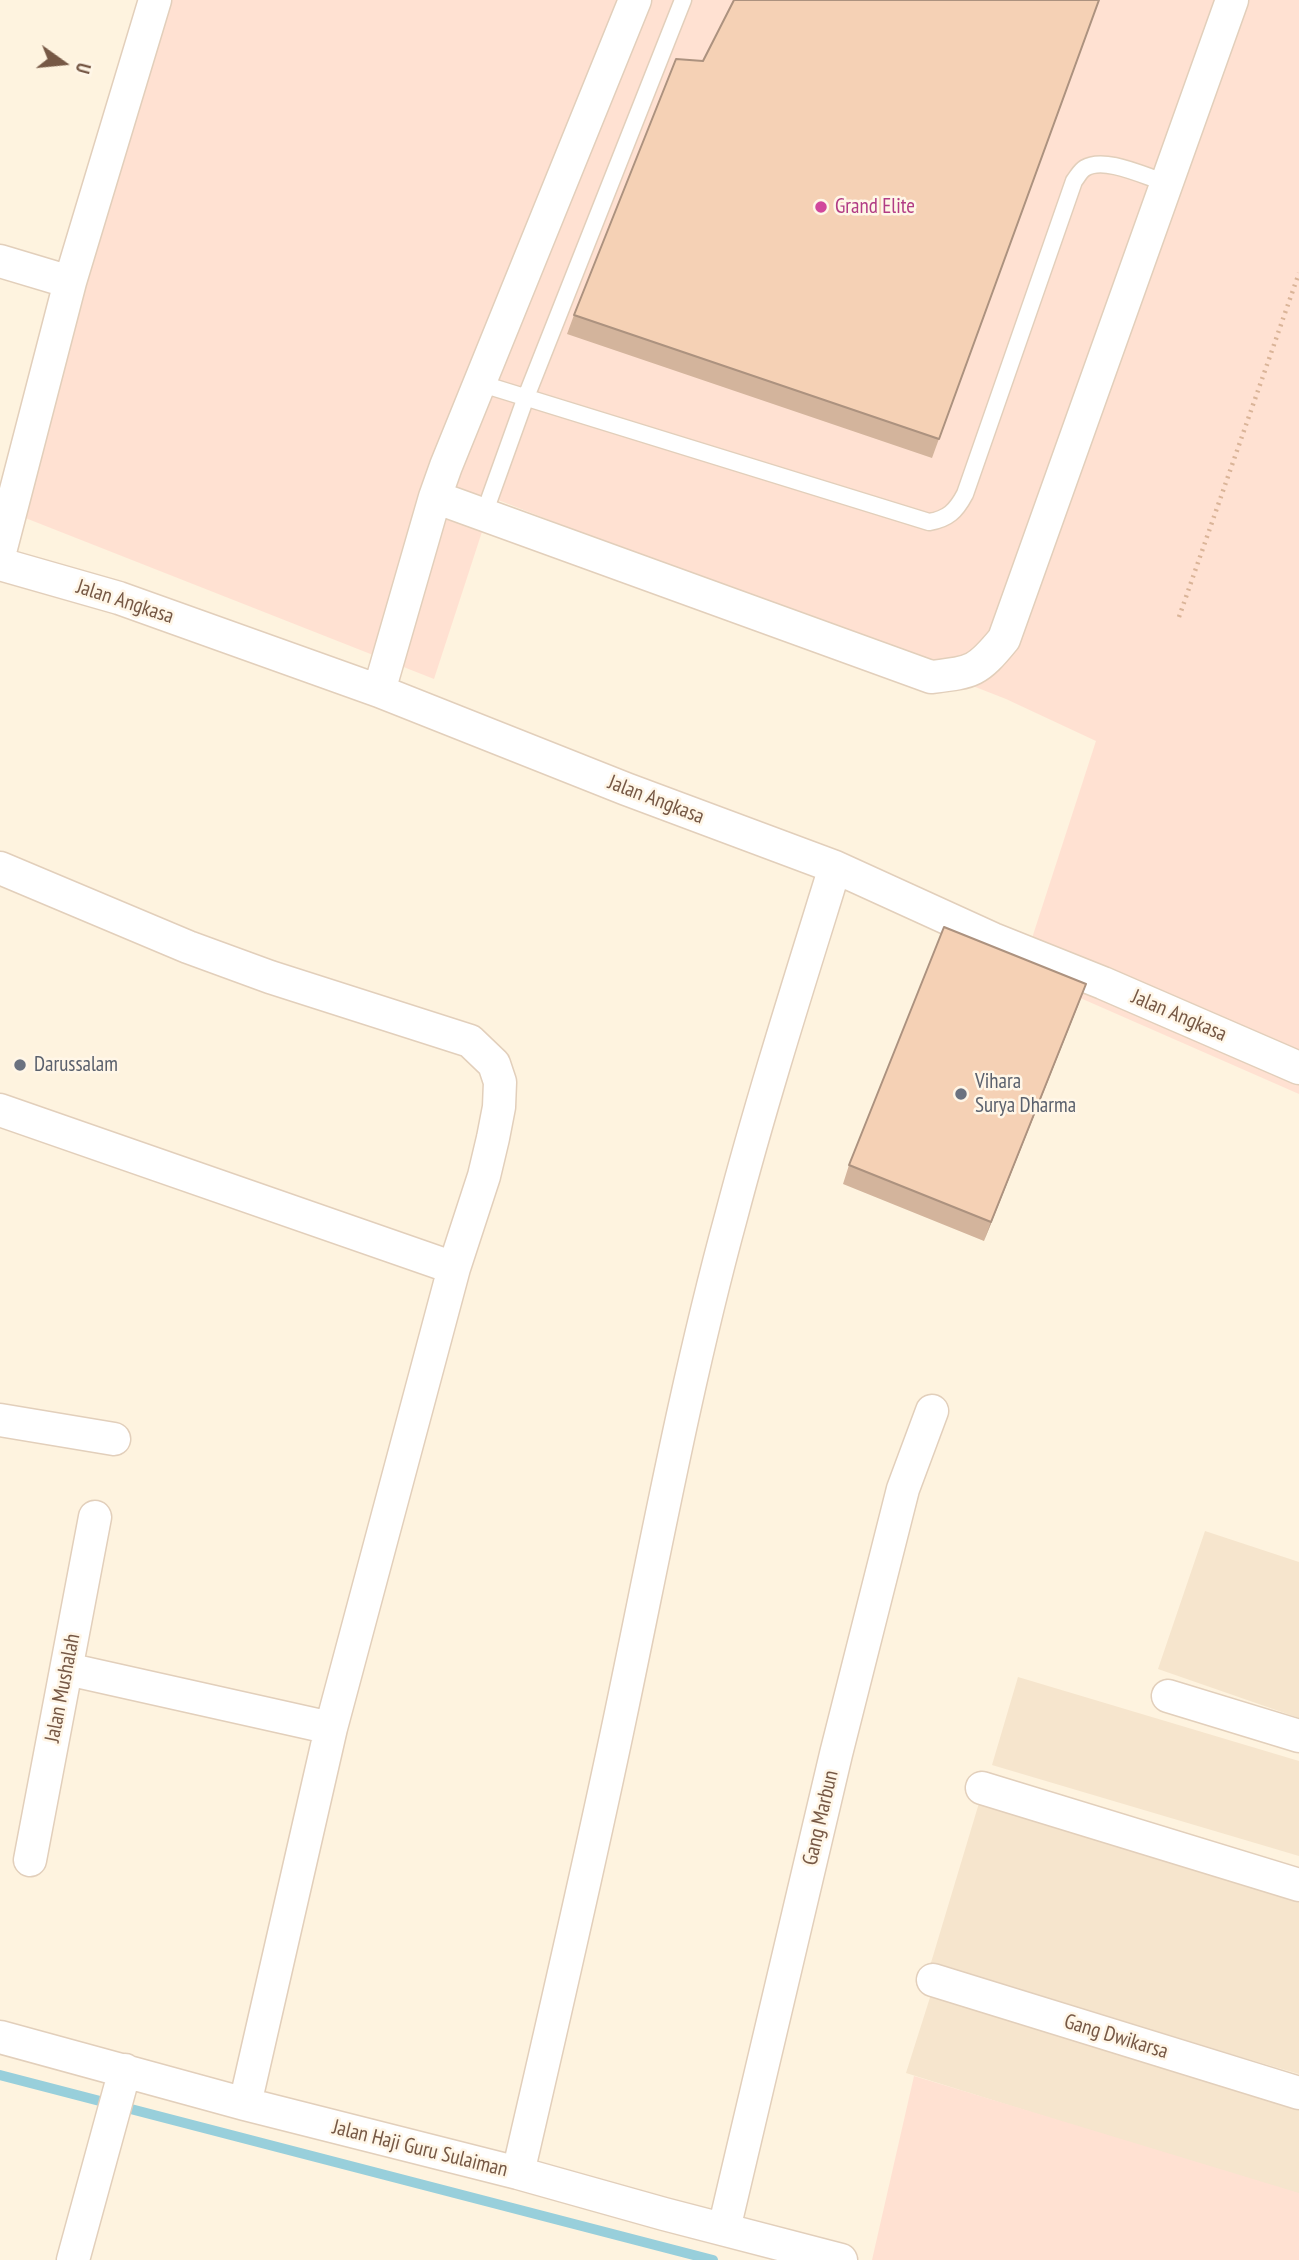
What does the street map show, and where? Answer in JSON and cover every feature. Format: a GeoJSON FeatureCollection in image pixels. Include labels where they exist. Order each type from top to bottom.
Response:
{"type":"FeatureCollection","features":[{"type":"Feature","properties":{"kind":"street"},"geometry":{"type":"LineString","coordinates":[[0,552],[70,282],[155,0]]}},
{"type":"Feature","properties":{"kind":"street"},"geometry":{"type":"LineString","coordinates":[[379,691],[435,497],[635,0]]}},
{"type":"Feature","properties":{"kind":"street"},"geometry":{"type":"LineString","coordinates":[[435,497],[931,677],[964,673],[984,664],[1004,639],[1232,0]]}},
{"type":"Feature","properties":{"kind":"street"},"geometry":{"type":"LineString","coordinates":[[0,261],[70,282]]}},
{"type":"Feature","properties":{"kind":"street","name":"Jalan Angkasa"},"geometry":{"type":"LineString","coordinates":[[0,564],[119,598],[379,691],[625,789],[835,867],[993,939],[1103,983],[1299,1068]]}},
{"type":"Feature","properties":{"kind":"street"},"geometry":{"type":"LineString","coordinates":[[518,2174],[576,1921],[673,1459],[727,1231],[835,867]]}},
{"type":"Feature","properties":{"kind":"street"},"geometry":{"type":"LineString","coordinates":[[0,868],[127,922],[258,973],[471,1041],[494,1064],[500,1082],[499,1107],[484,1175],[454,1268],[331,1728],[245,2104]]}},
{"type":"Feature","properties":{"kind":"street"},"geometry":{"type":"LineString","coordinates":[[0,1110],[454,1268]]}},
{"type":"Feature","properties":{"kind":"street","name":"Gang Marbun"},"geometry":{"type":"LineString","coordinates":[[724,2229],[833,1767],[903,1489],[932,1411]]}},
{"type":"Feature","properties":{"kind":"street"},"geometry":{"type":"LineString","coordinates":[[0,1420],[114,1439]]}},
{"type":"Feature","properties":{"kind":"street","name":"Jalan Mushalah"},"geometry":{"type":"LineString","coordinates":[[30,1860],[95,1517]]}},
{"type":"Feature","properties":{"kind":"street"},"geometry":{"type":"LineString","coordinates":[[67,1669],[331,1728]]}},
{"type":"Feature","properties":{"kind":"street"},"geometry":{"type":"LineString","coordinates":[[1168,1696],[1299,1736]]}},
{"type":"Feature","properties":{"kind":"street"},"geometry":{"type":"LineString","coordinates":[[982,1788],[1299,1885]]}},
{"type":"Feature","properties":{"kind":"street","name":"Gang Dwikarsa"},"geometry":{"type":"LineString","coordinates":[[933,1980],[1299,2093]]}},
{"type":"Feature","properties":{"kind":"street","name":"Jalan Haji Guru Sulaiman"},"geometry":{"type":"LineString","coordinates":[[0,2037],[841,2260]]}},
{"type":"Feature","properties":{"kind":"street"},"geometry":{"type":"LineString","coordinates":[[73,2260],[125,2070]]}},
{"type":"Feature","properties":{"kind":"lane"},"geometry":{"type":"LineString","coordinates":[[484,514],[526,397],[683,0]]}},
{"type":"Feature","properties":{"kind":"lane"},"geometry":{"type":"LineString","coordinates":[[479,383],[929,522],[941,520],[957,509],[965,494],[1074,181],[1082,170],[1108,164],[1167,183]]}},
{"type":"Feature","properties":{"kind":"path"},"geometry":{"type":"LineString","coordinates":[[1179,617],[1299,274]]}},
{"type":"Feature","properties":{"kind":"shaded area"},"geometry":{"type":"Polygon","coordinates":[[[161,0],[1299,0],[1299,1094],[1021,972],[1096,741],[1006,699],[493,498],[434,679],[0,508],[161,0]]]}},
{"type":"Feature","properties":{"kind":"shaded area"},"geometry":{"type":"Polygon","coordinates":[[[1205,1531],[1299,1562],[1299,1718],[1158,1669],[1205,1531]]]}},
{"type":"Feature","properties":{"kind":"shaded area"},"geometry":{"type":"Polygon","coordinates":[[[1018,1677],[1299,1761],[1299,1856],[992,1765],[1018,1677]]]}},
{"type":"Feature","properties":{"kind":"shaded area"},"geometry":{"type":"Polygon","coordinates":[[[979,1803],[1299,1897],[1299,2074],[930,1966],[979,1803]]]}},
{"type":"Feature","properties":{"kind":"shaded area"},"geometry":{"type":"Polygon","coordinates":[[[933,1988],[1299,2102],[1299,2196],[906,2073],[933,1988]]]}},
{"type":"Feature","properties":{"kind":"shaded area"},"geometry":{"type":"Polygon","coordinates":[[[914,2076],[1299,2193],[1299,2260],[872,2260],[914,2076]]]}},
{"type":"Feature","properties":{"kind":"building","name":"Grand Elite"},"geometry":{"type":"Polygon","coordinates":[[[734,0],[1099,0],[939,439],[574,315],[676,59],[703,61],[734,0]]]}},
{"type":"Feature","properties":{"kind":"building","name":"Vihara Surya Dharma"},"geometry":{"type":"Polygon","coordinates":[[[944,927],[1086,984],[991,1222],[849,1165],[944,927]]]}},
{"type":"Feature","properties":{"kind":"waterway"},"geometry":{"type":"LineString","coordinates":[[0,2075],[713,2260]]}},
{"type":"Feature","properties":{"kind":"place","name":"Grand Elite"},"geometry":{"type":"Point","coordinates":[821,207]}},
{"type":"Feature","properties":{"kind":"place","name":"Darussalam"},"geometry":{"type":"Point","coordinates":[20,1065]}},
{"type":"Feature","properties":{"kind":"place","name":"Vihara Surya Dharma"},"geometry":{"type":"Point","coordinates":[961,1094]}}]}
